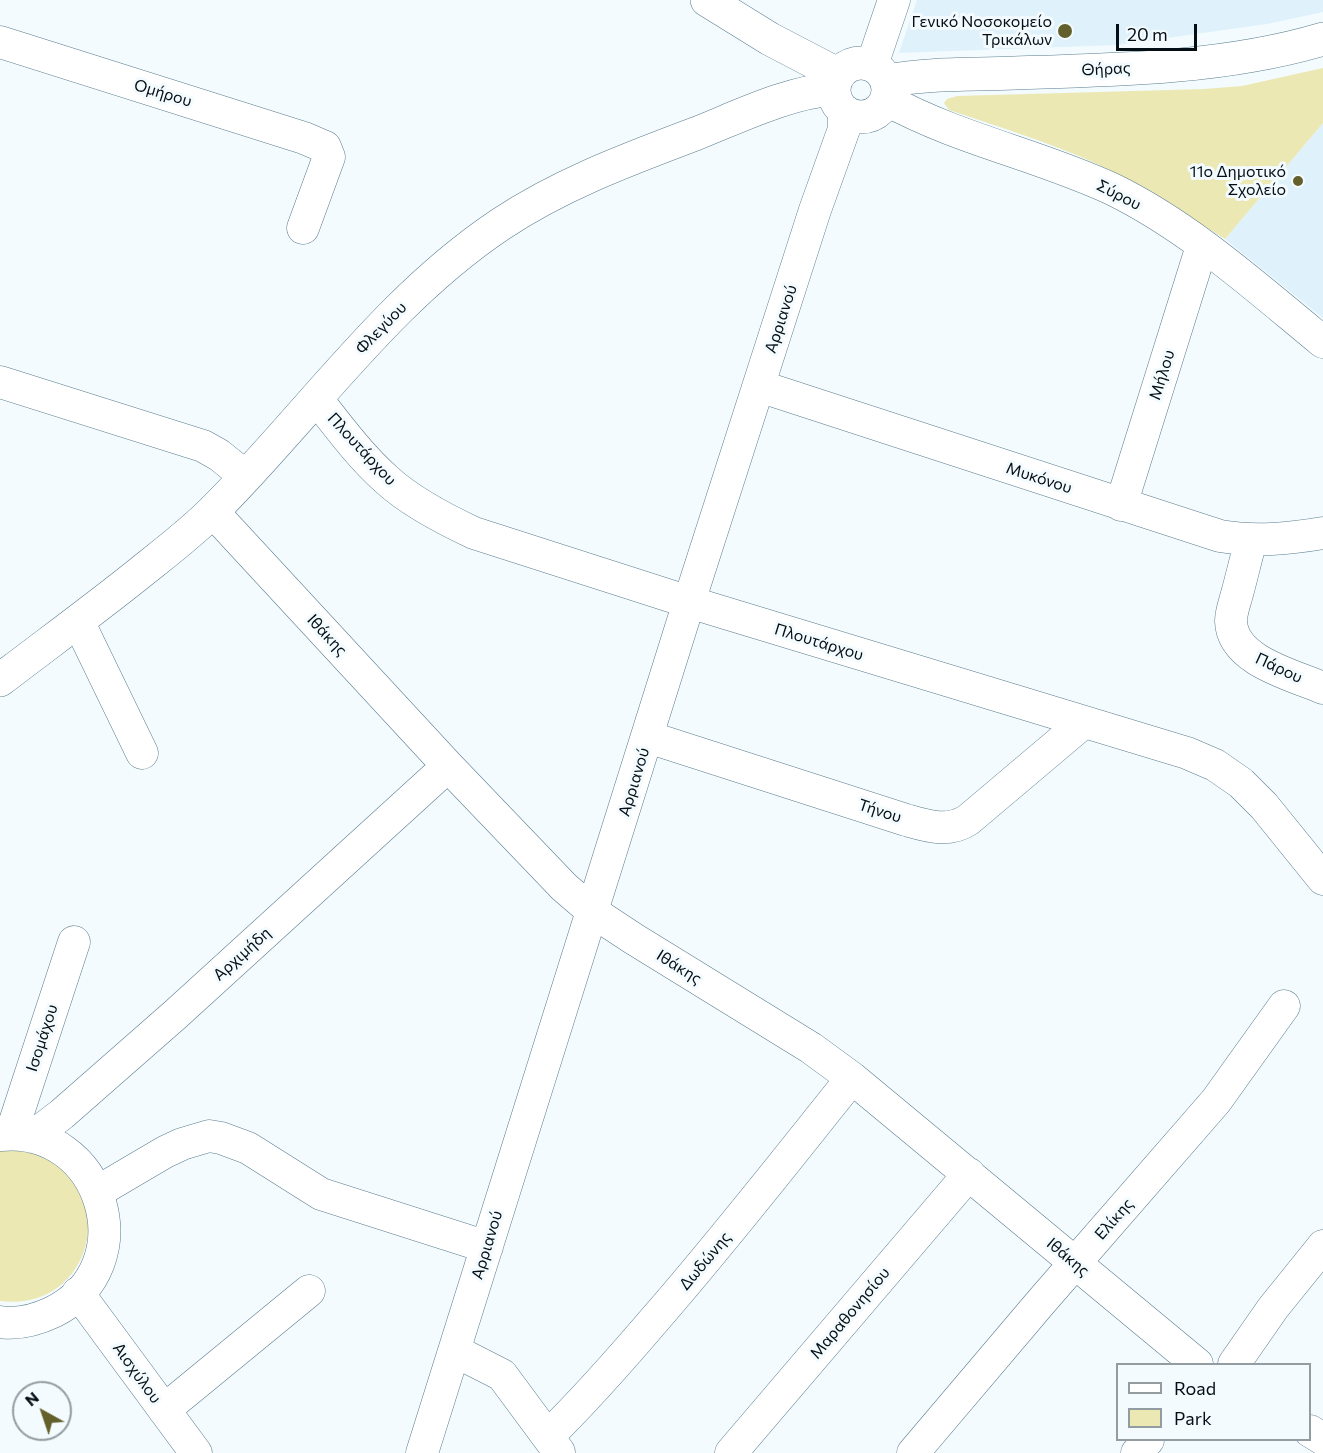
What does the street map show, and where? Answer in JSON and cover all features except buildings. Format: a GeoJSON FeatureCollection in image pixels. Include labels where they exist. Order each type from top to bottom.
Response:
{"type":"FeatureCollection","features":[{"type":"Feature","properties":{"kind":"street"},"geometry":{"type":"LineString","coordinates":[[707,0],[770,39],[839,92],[852,116],[869,116],[876,113],[894,0]]}},
{"type":"Feature","properties":{"kind":"street","name":"Θήρας"},"geometry":{"type":"LineString","coordinates":[[882,82],[937,74],[1100,70],[1235,58],[1323,39]]}},
{"type":"Feature","properties":{"kind":"street","name":"Ομήρου"},"geometry":{"type":"LineString","coordinates":[[0,42],[304,138],[325,147],[330,157],[303,228]]}},
{"type":"Feature","properties":{"kind":"street"},"geometry":{"type":"LineString","coordinates":[[839,92],[850,65],[858,63],[882,82]]}},
{"type":"Feature","properties":{"kind":"street","name":"Σύρου"},"geometry":{"type":"LineString","coordinates":[[882,82],[925,119],[1070,172],[1113,190],[1154,213],[1202,246],[1323,342]]}},
{"type":"Feature","properties":{"kind":"street","name":"Φλεγύου"},"geometry":{"type":"LineString","coordinates":[[0,680],[176,545],[213,512],[366,342],[410,298],[456,257],[501,224],[588,177],[690,136],[814,90],[839,92]]}},
{"type":"Feature","properties":{"kind":"street","name":"Αρριανού"},"geometry":{"type":"LineString","coordinates":[[422,1453],[689,602],[815,210],[844,129],[839,92]]}},
{"type":"Feature","properties":{"kind":"street","name":"Μήλου"},"geometry":{"type":"LineString","coordinates":[[1121,505],[1202,246]]}},
{"type":"Feature","properties":{"kind":"street"},"geometry":{"type":"LineString","coordinates":[[0,382],[203,446],[219,455],[245,476]]}},
{"type":"Feature","properties":{"kind":"street","name":"Μυκόνου"},"geometry":{"type":"LineString","coordinates":[[759,386],[1220,536],[1276,540],[1323,533]]}},
{"type":"Feature","properties":{"kind":"street","name":"Πλουτάρχου"},"geometry":{"type":"LineString","coordinates":[[316,398],[388,481],[450,522],[495,541],[1186,753],[1227,773],[1258,800],[1323,879]]}},
{"type":"Feature","properties":{"kind":"street","name":"Ιθάκης"},"geometry":{"type":"LineString","coordinates":[[213,512],[534,857],[593,912],[811,1048],[852,1078],[1195,1363]]}},
{"type":"Feature","properties":{"kind":"street","name":"Πάρου"},"geometry":{"type":"LineString","coordinates":[[1251,540],[1232,617],[1236,639],[1244,650],[1258,660],[1323,688]]}},
{"type":"Feature","properties":{"kind":"street"},"geometry":{"type":"LineString","coordinates":[[78,621],[141,753]]}},
{"type":"Feature","properties":{"kind":"street","name":"Τήνου"},"geometry":{"type":"LineString","coordinates":[[648,737],[914,822],[946,828],[960,825],[968,820],[1084,722]]}},
{"type":"Feature","properties":{"kind":"street","name":"Αρχιμήδη"},"geometry":{"type":"LineString","coordinates":[[14,1135],[62,1114],[184,1007],[448,766]]}},
{"type":"Feature","properties":{"kind":"street","name":"Ισομάχου"},"geometry":{"type":"LineString","coordinates":[[14,1135],[74,942]]}},
{"type":"Feature","properties":{"kind":"street","name":"Ελίκης"},"geometry":{"type":"LineString","coordinates":[[913,1453],[1216,1101],[1284,1006]]}},
{"type":"Feature","properties":{"kind":"street","name":"Δωδώνης"},"geometry":{"type":"LineString","coordinates":[[554,1444],[577,1408],[709,1257],[852,1078]]}},
{"type":"Feature","properties":{"kind":"street"},"geometry":{"type":"LineString","coordinates":[[2,1329],[61,1308],[78,1293],[90,1279],[98,1263],[105,1227],[103,1209],[97,1192],[89,1176],[78,1163],[64,1151],[49,1143],[14,1135]]}},
{"type":"Feature","properties":{"kind":"street"},"geometry":{"type":"LineString","coordinates":[[97,1192],[165,1152],[209,1136],[248,1148],[321,1194],[487,1247]]}},
{"type":"Feature","properties":{"kind":"street","name":"Μαραθονησίου"},"geometry":{"type":"LineString","coordinates":[[731,1453],[969,1174]]}},
{"type":"Feature","properties":{"kind":"street"},"geometry":{"type":"LineString","coordinates":[[1235,1363],[1273,1308],[1323,1246]]}},
{"type":"Feature","properties":{"kind":"street"},"geometry":{"type":"LineString","coordinates":[[164,1410],[309,1291]]}},
{"type":"Feature","properties":{"kind":"street","name":"Αισχύλου"},"geometry":{"type":"LineString","coordinates":[[78,1293],[196,1453]]}},
{"type":"Feature","properties":{"kind":"street"},"geometry":{"type":"LineString","coordinates":[[454,1352],[502,1375],[554,1444]]}},
{"type":"Feature","properties":{"kind":"street"},"geometry":{"type":"LineString","coordinates":[[1137,1453],[1147,1441]]}},
{"type":"Feature","properties":{"kind":"shaded area","name":"Γενικό Νοσοκομείο Τρικάλων"},"geometry":{"type":"Polygon","coordinates":[[[917,0],[1323,0],[1323,12],[1267,24],[1117,45],[899,53],[917,0]]]}},
{"type":"Feature","properties":{"kind":"shaded area","name":"11ο Δημοτικό Σχολείο"},"geometry":{"type":"Polygon","coordinates":[[[1323,123],[1323,318],[1225,239],[1323,123]]]}},
{"type":"Feature","properties":{"kind":"green space"},"geometry":{"type":"Polygon","coordinates":[[[1323,68],[1323,123],[1225,239],[1114,172],[1042,142],[949,110],[944,103],[947,99],[957,96],[1242,86],[1323,68]]]}},
{"type":"Feature","properties":{"kind":"green space"},"geometry":{"type":"Polygon","coordinates":[[[0,1151],[36,1153],[63,1169],[80,1191],[88,1217],[86,1243],[76,1268],[58,1287],[32,1299],[0,1301],[0,1151]]]}},
{"type":"Feature","properties":{"kind":"place","name":"Γενικό Νοσοκομείο Τρικάλων"},"geometry":{"type":"Point","coordinates":[1065,31]}},
{"type":"Feature","properties":{"kind":"place","name":"11ο Δημοτικό Σχολείο"},"geometry":{"type":"Point","coordinates":[1298,181]}}]}
